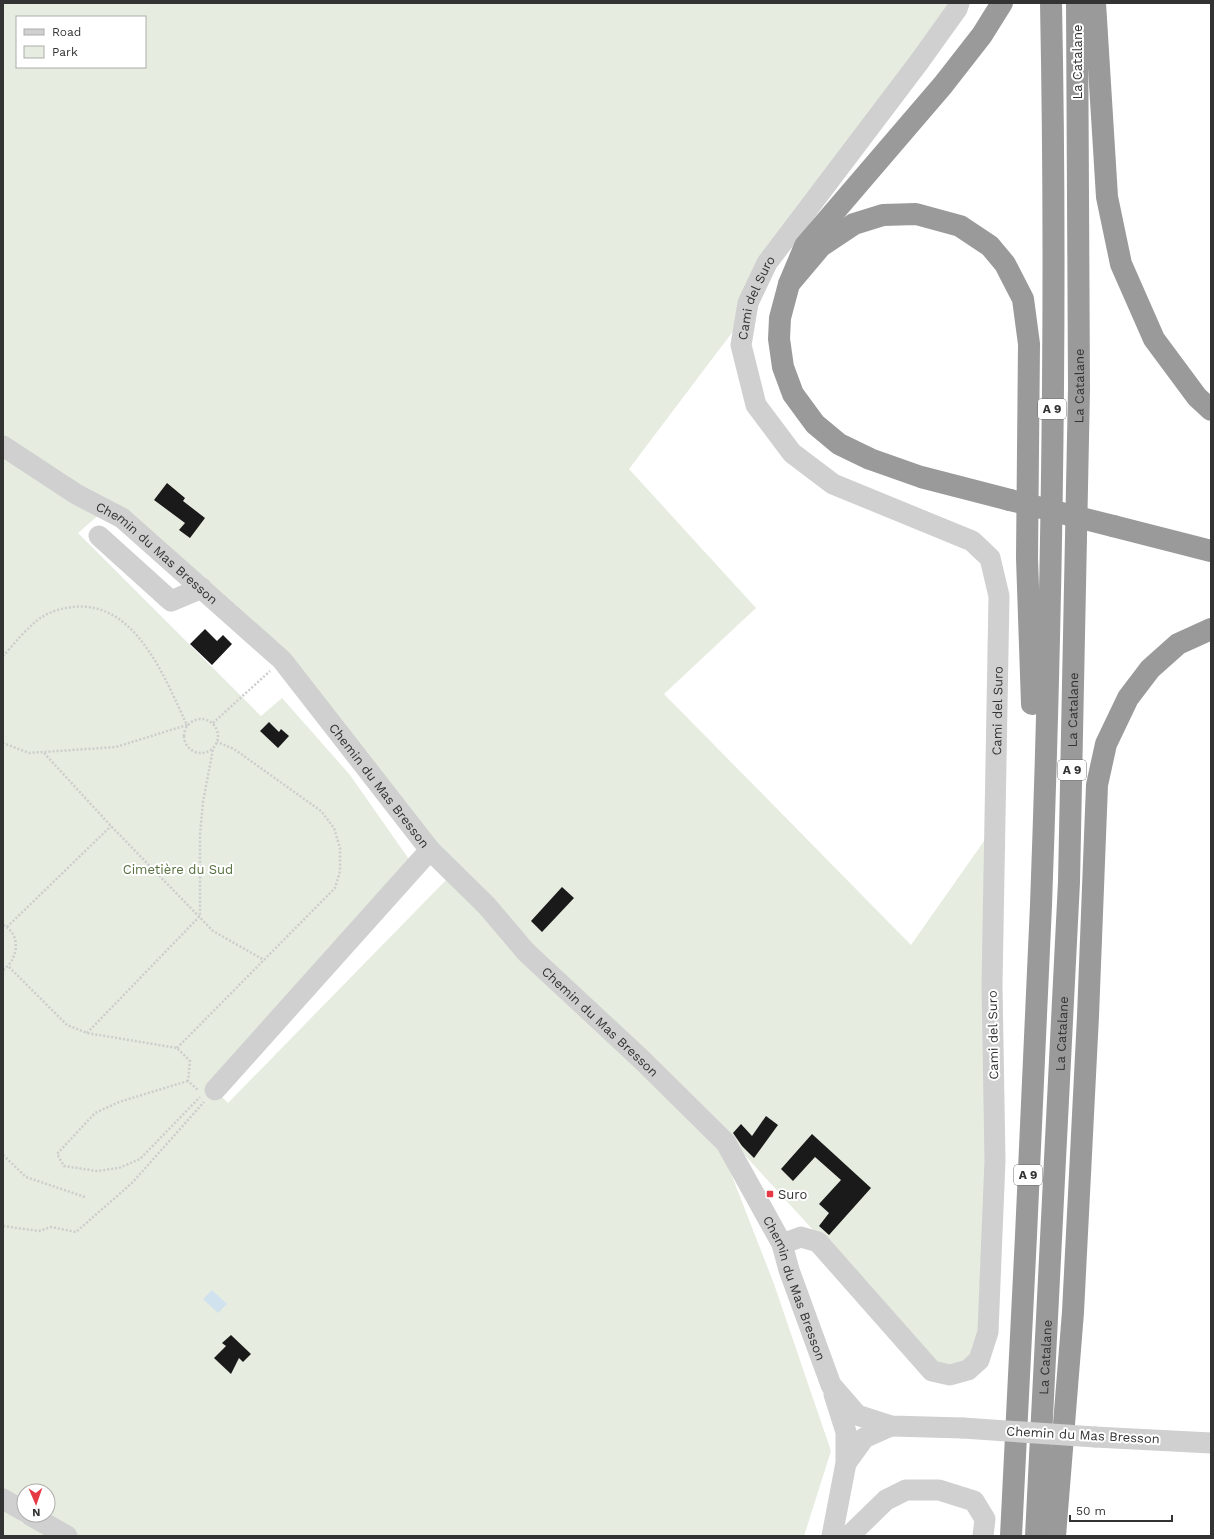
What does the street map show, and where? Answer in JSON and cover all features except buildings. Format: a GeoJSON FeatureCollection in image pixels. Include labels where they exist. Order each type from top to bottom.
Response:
{"type":"FeatureCollection","features":[{"type":"Feature","properties":{"kind":"highway"},"geometry":{"type":"LineString","coordinates":[[1002,3],[982,35],[943,85],[805,246],[789,284],[780,318],[779,339],[783,367],[793,394],[815,424],[839,444],[870,460],[921,477],[1211,551]]}},
{"type":"Feature","properties":{"kind":"highway","name":"La Catalane"},"geometry":{"type":"LineString","coordinates":[[1011,1536],[1044,814],[1051,491],[1053,114],[1051,3]]}},
{"type":"Feature","properties":{"kind":"highway","name":"La Catalane"},"geometry":{"type":"LineString","coordinates":[[1036,1536],[1055,1189],[1070,835],[1079,389],[1077,3]]}},
{"type":"Feature","properties":{"kind":"highway"},"geometry":{"type":"LineString","coordinates":[[1095,3],[1107,197],[1121,264],[1154,339],[1197,397],[1211,410]]}},
{"type":"Feature","properties":{"kind":"highway"},"geometry":{"type":"LineString","coordinates":[[789,284],[821,246],[854,224],[883,215],[916,214],[960,226],[990,246],[1005,264],[1023,299],[1029,344],[1027,558],[1032,687],[1030,766],[1044,814]]}},
{"type":"Feature","properties":{"kind":"highway"},"geometry":{"type":"LineString","coordinates":[[1055,1536],[1073,1312],[1088,1016],[1096,785],[1106,744],[1128,698],[1150,669],[1178,644],[1211,629]]}},
{"type":"Feature","properties":{"kind":"street","name":"Cami del Suro"},"geometry":{"type":"LineString","coordinates":[[782,1244],[801,1237],[818,1242],[932,1371],[950,1375],[968,1370],[979,1360],[988,1332],[994,1160],[992,985],[999,596],[990,558],[972,541],[833,484],[792,453],[756,405],[741,345],[748,303],[767,263],[919,62],[957,9],[959,3]]}},
{"type":"Feature","properties":{"kind":"street","name":"Chemin du Mas Bresson"},"geometry":{"type":"LineString","coordinates":[[3,446],[76,494],[122,518],[282,660],[430,850],[487,906],[526,952],[641,1060],[726,1143],[782,1244],[789,1270],[831,1385],[857,1415],[891,1426],[964,1428],[1211,1443]]}},
{"type":"Feature","properties":{"kind":"street"},"geometry":{"type":"LineString","coordinates":[[99,536],[171,601],[202,588]]}},
{"type":"Feature","properties":{"kind":"street"},"geometry":{"type":"LineString","coordinates":[[215,1090],[430,850]]}},
{"type":"Feature","properties":{"kind":"street"},"geometry":{"type":"LineString","coordinates":[[831,1385],[846,1432],[846,1463],[832,1536]]}},
{"type":"Feature","properties":{"kind":"street"},"geometry":{"type":"LineString","coordinates":[[846,1463],[864,1438],[891,1426]]}},
{"type":"Feature","properties":{"kind":"street"},"geometry":{"type":"LineString","coordinates":[[849,1536],[886,1500],[906,1490],[939,1490],[974,1501],[985,1518],[984,1536]]}},
{"type":"Feature","properties":{"kind":"street"},"geometry":{"type":"LineString","coordinates":[[3,1499],[16,1506]]}},
{"type":"Feature","properties":{"kind":"street"},"geometry":{"type":"LineString","coordinates":[[44,1523],[67,1536]]}},
{"type":"Feature","properties":{"kind":"path"},"geometry":{"type":"LineString","coordinates":[[3,656],[41,617],[63,608],[84,606],[102,609],[123,621],[148,650],[170,688],[187,726]]}},
{"type":"Feature","properties":{"kind":"path"},"geometry":{"type":"LineString","coordinates":[[212,723],[282,660]]}},
{"type":"Feature","properties":{"kind":"path"},"geometry":{"type":"LineString","coordinates":[[87,1033],[200,916],[200,836],[203,802],[213,749],[217,742],[218,731],[212,723],[204,718],[193,720],[187,726],[183,739],[187,747],[195,753],[203,753],[213,749]]}},
{"type":"Feature","properties":{"kind":"path"},"geometry":{"type":"LineString","coordinates":[[3,743],[29,754],[116,747],[187,726]]}},
{"type":"Feature","properties":{"kind":"path"},"geometry":{"type":"LineString","coordinates":[[177,1048],[335,888],[340,871],[340,848],[334,828],[321,811],[234,750],[217,742]]}},
{"type":"Feature","properties":{"kind":"path"},"geometry":{"type":"LineString","coordinates":[[44,753],[111,826],[213,931],[264,960]]}},
{"type":"Feature","properties":{"kind":"path"},"geometry":{"type":"LineString","coordinates":[[7,927],[111,826]]}},
{"type":"Feature","properties":{"kind":"path"},"geometry":{"type":"LineString","coordinates":[[3,925],[7,927],[14,937],[16,948],[15,957],[9,966],[3,970]]}},
{"type":"Feature","properties":{"kind":"path"},"geometry":{"type":"LineString","coordinates":[[9,966],[67,1025],[87,1033],[177,1048],[190,1061],[188,1081]]}},
{"type":"Feature","properties":{"kind":"path"},"geometry":{"type":"LineString","coordinates":[[188,1081],[202,1095],[140,1159],[119,1168],[97,1171],[64,1166],[57,1154],[95,1113],[119,1102],[188,1081]]}},
{"type":"Feature","properties":{"kind":"path"},"geometry":{"type":"LineString","coordinates":[[3,1226],[40,1231],[51,1227],[76,1232],[132,1183],[215,1090]]}},
{"type":"Feature","properties":{"kind":"path"},"geometry":{"type":"LineString","coordinates":[[3,1155],[26,1177],[85,1197]]}},
{"type":"Feature","properties":{"kind":"green space"},"geometry":{"type":"Polygon","coordinates":[[[3,3],[952,3],[737,326],[629,469],[756,608],[664,694],[911,945],[989,834],[988,1160],[982,1330],[965,1365],[936,1365],[730,1139],[530,948],[450,861],[287,656],[3,438],[3,3]]]}},
{"type":"Feature","properties":{"kind":"green space","name":"Cimetière du Sud"},"geometry":{"type":"Polygon","coordinates":[[[3,454],[100,514],[78,533],[261,716],[282,698],[350,775],[420,875],[215,1090],[228,1103],[446,880],[721,1148],[774,1284],[831,1451],[804,1536],[3,1536],[3,454]]]}},
{"type":"Feature","properties":{"kind":"water"},"geometry":{"type":"Polygon","coordinates":[[[212,1290],[227,1304],[218,1313],[203,1299],[212,1290]]]}},
{"type":"Feature","properties":{"kind":"place","name":"Suro"},"geometry":{"type":"Point","coordinates":[770,1194]}}]}
